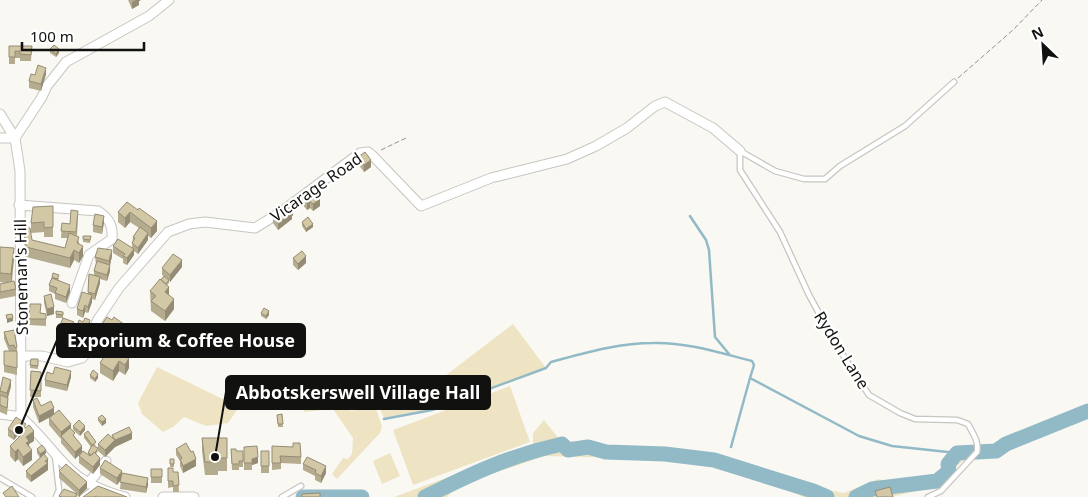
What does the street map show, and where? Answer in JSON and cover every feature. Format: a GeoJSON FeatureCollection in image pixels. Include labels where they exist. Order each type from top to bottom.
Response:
{"type":"FeatureCollection","features":[{"type":"Feature","properties":{"kind":"street"},"geometry":{"type":"LineString","coordinates":[[15,138],[42,97],[47,86],[66,62],[149,16],[169,0]]}},
{"type":"Feature","properties":{"kind":"street","name":"Vicarage Road"},"geometry":{"type":"LineString","coordinates":[[22,356],[42,356],[68,362],[82,358],[87,352],[97,321],[119,288],[168,232],[189,224],[215,222],[255,228],[281,212],[360,153],[368,152],[371,154],[421,206],[490,178],[574,156],[627,128],[654,106],[665,102],[713,128],[740,151]]}},
{"type":"Feature","properties":{"kind":"street"},"geometry":{"type":"LineString","coordinates":[[0,114],[15,138]]}},
{"type":"Feature","properties":{"kind":"street"},"geometry":{"type":"LineString","coordinates":[[0,138],[15,138]]}},
{"type":"Feature","properties":{"kind":"street","name":"Stoneman's Hill"},"geometry":{"type":"LineString","coordinates":[[15,138],[20,171],[21,417]]}},
{"type":"Feature","properties":{"kind":"street"},"geometry":{"type":"LineString","coordinates":[[19,205],[98,211],[106,217],[113,229],[112,240],[89,255],[74,284],[72,303]]}},
{"type":"Feature","properties":{"kind":"street"},"geometry":{"type":"LineString","coordinates":[[0,414],[21,417],[55,456],[91,486],[125,497]]}},
{"type":"Feature","properties":{"kind":"street"},"geometry":{"type":"LineString","coordinates":[[91,486],[106,461]]}},
{"type":"Feature","properties":{"kind":"street"},"geometry":{"type":"LineString","coordinates":[[163,497],[194,497]]}},
{"type":"Feature","properties":{"kind":"lane"},"geometry":{"type":"LineString","coordinates":[[740,151],[775,171],[804,179],[825,179],[840,166],[904,126],[954,82]]}},
{"type":"Feature","properties":{"kind":"lane","name":"Rydon Lane"},"geometry":{"type":"LineString","coordinates":[[740,151],[740,170],[780,232],[809,295],[837,346],[869,395],[900,413],[915,419],[958,420],[968,424],[978,445],[977,452],[940,491],[928,497]]}},
{"type":"Feature","properties":{"kind":"lane"},"geometry":{"type":"LineString","coordinates":[[55,456],[59,490],[56,497]]}},
{"type":"Feature","properties":{"kind":"lane"},"geometry":{"type":"LineString","coordinates":[[0,478],[32,497]]}},
{"type":"Feature","properties":{"kind":"lane"},"geometry":{"type":"LineString","coordinates":[[82,497],[91,486]]}},
{"type":"Feature","properties":{"kind":"lane"},"geometry":{"type":"LineString","coordinates":[[282,497],[301,486]]}},
{"type":"Feature","properties":{"kind":"lane"},"geometry":{"type":"LineString","coordinates":[[59,490],[67,494]]}},
{"type":"Feature","properties":{"kind":"path"},"geometry":{"type":"LineString","coordinates":[[954,82],[1013,30],[1042,0]]}},
{"type":"Feature","properties":{"kind":"path"},"geometry":{"type":"LineString","coordinates":[[371,154],[406,138]]}},
{"type":"Feature","properties":{"kind":"shaded area"},"geometry":{"type":"Polygon","coordinates":[[[513,324],[546,368],[432,410],[384,419],[379,405],[445,376],[513,324]]]}},
{"type":"Feature","properties":{"kind":"shaded area"},"geometry":{"type":"Polygon","coordinates":[[[157,367],[239,407],[228,423],[206,426],[184,417],[173,427],[163,432],[142,414],[138,403],[157,367]]]}},
{"type":"Feature","properties":{"kind":"shaded area"},"geometry":{"type":"Polygon","coordinates":[[[510,386],[530,442],[413,485],[393,430],[510,386]]]}},
{"type":"Feature","properties":{"kind":"shaded area"},"geometry":{"type":"Polygon","coordinates":[[[311,388],[334,397],[351,411],[375,406],[382,426],[380,433],[337,479],[332,474],[343,458],[348,459],[352,454],[353,438],[333,409],[304,412],[305,390],[311,388]]]}},
{"type":"Feature","properties":{"kind":"shaded area"},"geometry":{"type":"Polygon","coordinates":[[[544,420],[560,440],[637,450],[692,451],[728,458],[813,487],[844,493],[878,479],[896,483],[949,471],[948,464],[957,453],[971,453],[937,486],[891,497],[803,497],[782,486],[702,460],[545,456],[459,485],[447,497],[394,497],[533,446],[533,433],[544,420]]]}},
{"type":"Feature","properties":{"kind":"shaded area"},"geometry":{"type":"Polygon","coordinates":[[[390,453],[400,476],[382,484],[373,461],[390,453]]]}},
{"type":"Feature","properties":{"kind":"building"},"geometry":{"type":"Polygon","coordinates":[[[54,45],[59,49],[56,54],[50,49],[54,45]]]}},
{"type":"Feature","properties":{"kind":"building"},"geometry":{"type":"Polygon","coordinates":[[[9,46],[32,46],[31,55],[20,54],[20,51],[15,51],[15,57],[9,57],[9,46]]]}},
{"type":"Feature","properties":{"kind":"building"},"geometry":{"type":"Polygon","coordinates":[[[38,65],[46,68],[41,84],[29,81],[31,74],[35,75],[38,65]]]}},
{"type":"Feature","properties":{"kind":"building"},"geometry":{"type":"Polygon","coordinates":[[[365,152],[371,160],[364,165],[358,157],[365,152]]]}},
{"type":"Feature","properties":{"kind":"building"},"geometry":{"type":"Polygon","coordinates":[[[312,189],[320,199],[313,204],[310,201],[307,203],[302,197],[312,189]]]}},
{"type":"Feature","properties":{"kind":"building"},"geometry":{"type":"Polygon","coordinates":[[[127,202],[157,221],[151,228],[130,212],[125,218],[118,212],[127,202]]]}},
{"type":"Feature","properties":{"kind":"building"},"geometry":{"type":"Polygon","coordinates":[[[290,204],[293,208],[290,211],[292,213],[278,223],[273,217],[290,204]]]}},
{"type":"Feature","properties":{"kind":"building"},"geometry":{"type":"Polygon","coordinates":[[[53,206],[53,227],[44,228],[44,222],[31,223],[33,207],[53,206]]]}},
{"type":"Feature","properties":{"kind":"building"},"geometry":{"type":"Polygon","coordinates":[[[71,210],[78,211],[76,232],[61,231],[62,223],[70,224],[71,210]]]}},
{"type":"Feature","properties":{"kind":"building"},"geometry":{"type":"Polygon","coordinates":[[[95,214],[104,216],[102,227],[93,225],[95,214]]]}},
{"type":"Feature","properties":{"kind":"building"},"geometry":{"type":"Polygon","coordinates":[[[308,217],[313,224],[306,229],[302,222],[308,217]]]}},
{"type":"Feature","properties":{"kind":"building"},"geometry":{"type":"Polygon","coordinates":[[[140,227],[148,233],[138,248],[132,243],[135,238],[133,237],[140,227]]]}},
{"type":"Feature","properties":{"kind":"building"},"geometry":{"type":"Polygon","coordinates":[[[30,228],[32,240],[65,248],[69,233],[79,237],[77,243],[83,246],[79,253],[74,250],[70,258],[26,247],[24,229],[30,228]]]}},
{"type":"Feature","properties":{"kind":"building"},"geometry":{"type":"Polygon","coordinates":[[[83,236],[91,236],[90,240],[83,239],[83,236]]]}},
{"type":"Feature","properties":{"kind":"building"},"geometry":{"type":"Polygon","coordinates":[[[118,239],[134,249],[127,258],[123,256],[125,254],[113,246],[118,239]]]}},
{"type":"Feature","properties":{"kind":"building"},"geometry":{"type":"Polygon","coordinates":[[[0,247],[14,248],[11,274],[0,273],[0,247]]]}},
{"type":"Feature","properties":{"kind":"building"},"geometry":{"type":"Polygon","coordinates":[[[98,248],[112,250],[109,261],[95,257],[98,248]]]}},
{"type":"Feature","properties":{"kind":"building"},"geometry":{"type":"Polygon","coordinates":[[[302,251],[306,256],[298,264],[293,258],[302,251]]]}},
{"type":"Feature","properties":{"kind":"building"},"geometry":{"type":"Polygon","coordinates":[[[173,254],[182,260],[170,275],[162,268],[173,254]]]}},
{"type":"Feature","properties":{"kind":"building"},"geometry":{"type":"Polygon","coordinates":[[[97,261],[110,265],[107,275],[94,271],[97,261]]]}},
{"type":"Feature","properties":{"kind":"building"},"geometry":{"type":"Polygon","coordinates":[[[53,273],[59,275],[57,279],[52,277],[53,273]]]}},
{"type":"Feature","properties":{"kind":"building"},"geometry":{"type":"Polygon","coordinates":[[[89,274],[100,277],[95,294],[88,292],[89,274]]]}},
{"type":"Feature","properties":{"kind":"building"},"geometry":{"type":"Polygon","coordinates":[[[164,276],[169,280],[166,284],[161,280],[164,276]]]}},
{"type":"Feature","properties":{"kind":"building"},"geometry":{"type":"Polygon","coordinates":[[[52,278],[70,285],[66,297],[55,293],[57,288],[49,285],[52,278]]]}},
{"type":"Feature","properties":{"kind":"building"},"geometry":{"type":"Polygon","coordinates":[[[160,279],[169,287],[165,292],[174,299],[165,311],[151,301],[156,296],[150,291],[160,279]]]}},
{"type":"Feature","properties":{"kind":"building"},"geometry":{"type":"Polygon","coordinates":[[[14,281],[16,289],[0,292],[0,284],[14,281]]]}},
{"type":"Feature","properties":{"kind":"building"},"geometry":{"type":"Polygon","coordinates":[[[82,292],[92,295],[88,307],[85,305],[83,311],[77,309],[82,292]]]}},
{"type":"Feature","properties":{"kind":"building"},"geometry":{"type":"Polygon","coordinates":[[[51,294],[54,307],[47,309],[44,296],[51,294]]]}},
{"type":"Feature","properties":{"kind":"building"},"geometry":{"type":"Polygon","coordinates":[[[30,304],[41,304],[40,313],[46,314],[46,319],[29,319],[30,304]]]}},
{"type":"Feature","properties":{"kind":"building"},"geometry":{"type":"Polygon","coordinates":[[[264,308],[269,311],[266,316],[261,313],[264,308]]]}},
{"type":"Feature","properties":{"kind":"building"},"geometry":{"type":"Polygon","coordinates":[[[56,311],[63,312],[63,315],[56,314],[56,311]]]}},
{"type":"Feature","properties":{"kind":"building"},"geometry":{"type":"Polygon","coordinates":[[[12,314],[13,318],[7,319],[6,315],[12,314]]]}},
{"type":"Feature","properties":{"kind":"building"},"geometry":{"type":"Polygon","coordinates":[[[107,317],[112,320],[114,317],[133,331],[127,339],[110,328],[107,332],[100,327],[107,317]]]}},
{"type":"Feature","properties":{"kind":"building"},"geometry":{"type":"Polygon","coordinates":[[[63,318],[74,322],[66,336],[57,333],[63,318]]]}},
{"type":"Feature","properties":{"kind":"building"},"geometry":{"type":"Polygon","coordinates":[[[85,318],[90,320],[85,336],[75,333],[79,320],[83,322],[85,318]]]}},
{"type":"Feature","properties":{"kind":"building"},"geometry":{"type":"Polygon","coordinates":[[[14,330],[17,347],[15,348],[14,345],[9,346],[4,332],[14,330]]]}},
{"type":"Feature","properties":{"kind":"building"},"geometry":{"type":"Polygon","coordinates":[[[110,347],[129,358],[125,365],[119,361],[113,371],[100,363],[110,347]]]}},
{"type":"Feature","properties":{"kind":"building"},"geometry":{"type":"Polygon","coordinates":[[[4,351],[17,351],[17,368],[4,365],[4,351]]]}},
{"type":"Feature","properties":{"kind":"building"},"geometry":{"type":"Polygon","coordinates":[[[31,359],[38,359],[38,366],[30,365],[31,359]]]}},
{"type":"Feature","properties":{"kind":"building"},"geometry":{"type":"Polygon","coordinates":[[[55,367],[71,371],[67,385],[45,380],[47,372],[53,374],[55,367]]]}},
{"type":"Feature","properties":{"kind":"building"},"geometry":{"type":"Polygon","coordinates":[[[93,370],[98,374],[95,379],[90,375],[93,370]]]}},
{"type":"Feature","properties":{"kind":"building"},"geometry":{"type":"Polygon","coordinates":[[[31,371],[41,372],[41,391],[30,390],[31,371]]]}},
{"type":"Feature","properties":{"kind":"building"},"geometry":{"type":"Polygon","coordinates":[[[3,377],[11,380],[7,393],[0,391],[3,377]]]}},
{"type":"Feature","properties":{"kind":"building"},"geometry":{"type":"Polygon","coordinates":[[[0,395],[8,398],[7,408],[0,405],[0,395]]]}},
{"type":"Feature","properties":{"kind":"building"},"geometry":{"type":"Polygon","coordinates":[[[37,398],[41,406],[51,401],[54,408],[39,416],[33,400],[37,398]]]}},
{"type":"Feature","properties":{"kind":"building"},"geometry":{"type":"Polygon","coordinates":[[[59,410],[71,424],[61,432],[49,418],[59,410]]]}},
{"type":"Feature","properties":{"kind":"building"},"geometry":{"type":"Polygon","coordinates":[[[282,414],[283,424],[278,424],[277,415],[282,414]]]}},
{"type":"Feature","properties":{"kind":"building"},"geometry":{"type":"Polygon","coordinates":[[[102,415],[106,419],[102,422],[98,418],[102,415]]]}},
{"type":"Feature","properties":{"kind":"building"},"geometry":{"type":"Polygon","coordinates":[[[16,417],[26,424],[21,432],[17,429],[14,433],[8,429],[16,417]]]}},
{"type":"Feature","properties":{"kind":"building"},"geometry":{"type":"Polygon","coordinates":[[[79,420],[85,426],[80,432],[73,426],[79,420]]]}},
{"type":"Feature","properties":{"kind":"building"},"geometry":{"type":"Polygon","coordinates":[[[29,425],[34,431],[26,437],[29,441],[26,443],[32,450],[23,457],[18,449],[15,452],[10,446],[23,433],[21,431],[29,425]]]}},
{"type":"Feature","properties":{"kind":"building"},"geometry":{"type":"Polygon","coordinates":[[[129,427],[132,433],[115,440],[112,435],[129,427]]]}},
{"type":"Feature","properties":{"kind":"building"},"geometry":{"type":"Polygon","coordinates":[[[70,428],[82,446],[75,452],[61,436],[70,428]]]}},
{"type":"Feature","properties":{"kind":"building"},"geometry":{"type":"Polygon","coordinates":[[[88,431],[96,442],[92,445],[84,434],[88,431]]]}},
{"type":"Feature","properties":{"kind":"building"},"geometry":{"type":"Polygon","coordinates":[[[108,434],[115,440],[105,450],[98,444],[108,434]]]}},
{"type":"Feature","properties":{"kind":"building"},"geometry":{"type":"Polygon","coordinates":[[[202,438],[227,438],[227,458],[218,458],[218,462],[205,462],[202,438]]]}},
{"type":"Feature","properties":{"kind":"building"},"geometry":{"type":"Polygon","coordinates":[[[186,443],[191,452],[193,451],[196,459],[183,466],[180,459],[182,458],[176,449],[186,443]]]}},
{"type":"Feature","properties":{"kind":"building"},"geometry":{"type":"Polygon","coordinates":[[[293,443],[300,443],[301,457],[280,456],[281,463],[272,463],[272,446],[293,447],[293,443]]]}},
{"type":"Feature","properties":{"kind":"building"},"geometry":{"type":"Polygon","coordinates":[[[42,445],[46,450],[40,454],[37,449],[42,445]]]}},
{"type":"Feature","properties":{"kind":"building"},"geometry":{"type":"Polygon","coordinates":[[[92,445],[98,448],[92,455],[88,453],[92,445]]]}},
{"type":"Feature","properties":{"kind":"building"},"geometry":{"type":"Polygon","coordinates":[[[257,446],[258,457],[252,459],[252,463],[244,463],[244,447],[257,446]]]}},
{"type":"Feature","properties":{"kind":"building"},"geometry":{"type":"Polygon","coordinates":[[[231,449],[243,451],[243,461],[239,461],[239,464],[232,464],[231,449]]]}},
{"type":"Feature","properties":{"kind":"building"},"geometry":{"type":"Polygon","coordinates":[[[83,451],[90,456],[94,452],[100,458],[93,467],[79,456],[83,451]]]}},
{"type":"Feature","properties":{"kind":"building"},"geometry":{"type":"Polygon","coordinates":[[[261,451],[269,451],[269,466],[261,466],[261,451]]]}},
{"type":"Feature","properties":{"kind":"building"},"geometry":{"type":"Polygon","coordinates":[[[44,454],[48,459],[45,461],[48,463],[31,476],[26,471],[44,454]]]}},
{"type":"Feature","properties":{"kind":"building"},"geometry":{"type":"Polygon","coordinates":[[[307,457],[326,466],[321,476],[315,473],[316,470],[303,464],[307,457]]]}},
{"type":"Feature","properties":{"kind":"building"},"geometry":{"type":"Polygon","coordinates":[[[170,459],[174,459],[174,464],[170,464],[170,459]]]}},
{"type":"Feature","properties":{"kind":"building"},"geometry":{"type":"Polygon","coordinates":[[[105,460],[122,471],[117,478],[100,468],[105,460]]]}},
{"type":"Feature","properties":{"kind":"building"},"geometry":{"type":"Polygon","coordinates":[[[66,464],[87,482],[79,490],[59,471],[66,464]]]}},
{"type":"Feature","properties":{"kind":"building"},"geometry":{"type":"Polygon","coordinates":[[[168,468],[173,468],[173,472],[178,472],[179,485],[173,486],[173,481],[168,481],[168,468]]]}},
{"type":"Feature","properties":{"kind":"building"},"geometry":{"type":"Polygon","coordinates":[[[151,469],[162,469],[162,477],[151,477],[151,469]]]}},
{"type":"Feature","properties":{"kind":"building"},"geometry":{"type":"Polygon","coordinates":[[[122,473],[148,478],[146,487],[120,482],[122,473]]]}},
{"type":"Feature","properties":{"kind":"building"},"geometry":{"type":"Polygon","coordinates":[[[12,486],[19,497],[6,497],[3,493],[12,486]]]}},
{"type":"Feature","properties":{"kind":"building"},"geometry":{"type":"Polygon","coordinates":[[[98,486],[127,497],[83,497],[98,486]]]}},
{"type":"Feature","properties":{"kind":"building"},"geometry":{"type":"Polygon","coordinates":[[[890,487],[893,497],[877,497],[875,491],[890,487]]]}},
{"type":"Feature","properties":{"kind":"building"},"geometry":{"type":"Polygon","coordinates":[[[64,489],[77,494],[75,497],[59,496],[64,489]]]}},
{"type":"Feature","properties":{"kind":"building"},"geometry":{"type":"Polygon","coordinates":[[[320,493],[320,497],[302,497],[302,494],[320,493]]]}},
{"type":"Feature","properties":{"kind":"waterway"},"geometry":{"type":"LineString","coordinates":[[690,216],[706,240],[709,250],[715,337],[729,354]]}},
{"type":"Feature","properties":{"kind":"waterway"},"geometry":{"type":"LineString","coordinates":[[384,419],[432,410],[546,368],[551,362],[614,347],[640,343],[666,343],[703,349],[752,361],[754,365],[750,378],[859,436],[892,446],[957,453]]}},
{"type":"Feature","properties":{"kind":"waterway"},"geometry":{"type":"LineString","coordinates":[[731,447],[750,378]]}},
{"type":"Feature","properties":{"kind":"waterway"},"geometry":{"type":"LineString","coordinates":[[856,497],[872,489],[937,481],[949,471],[948,464],[957,453],[996,451],[1006,444],[1088,411]]}},
{"type":"Feature","properties":{"kind":"waterway"},"geometry":{"type":"LineString","coordinates":[[425,497],[492,466],[525,454],[562,444],[568,450],[588,447],[606,452],[665,454],[714,460],[827,497]]}},
{"type":"Feature","properties":{"kind":"waterway"},"geometry":{"type":"LineString","coordinates":[[303,497],[362,497]]}},
{"type":"Feature","properties":{"kind":"place","name":"Exporium & Coffee House"},"geometry":{"type":"Point","coordinates":[19,430]}},
{"type":"Feature","properties":{"kind":"place","name":"Abbotskerswell Village Hall"},"geometry":{"type":"Point","coordinates":[215,457]}}]}
